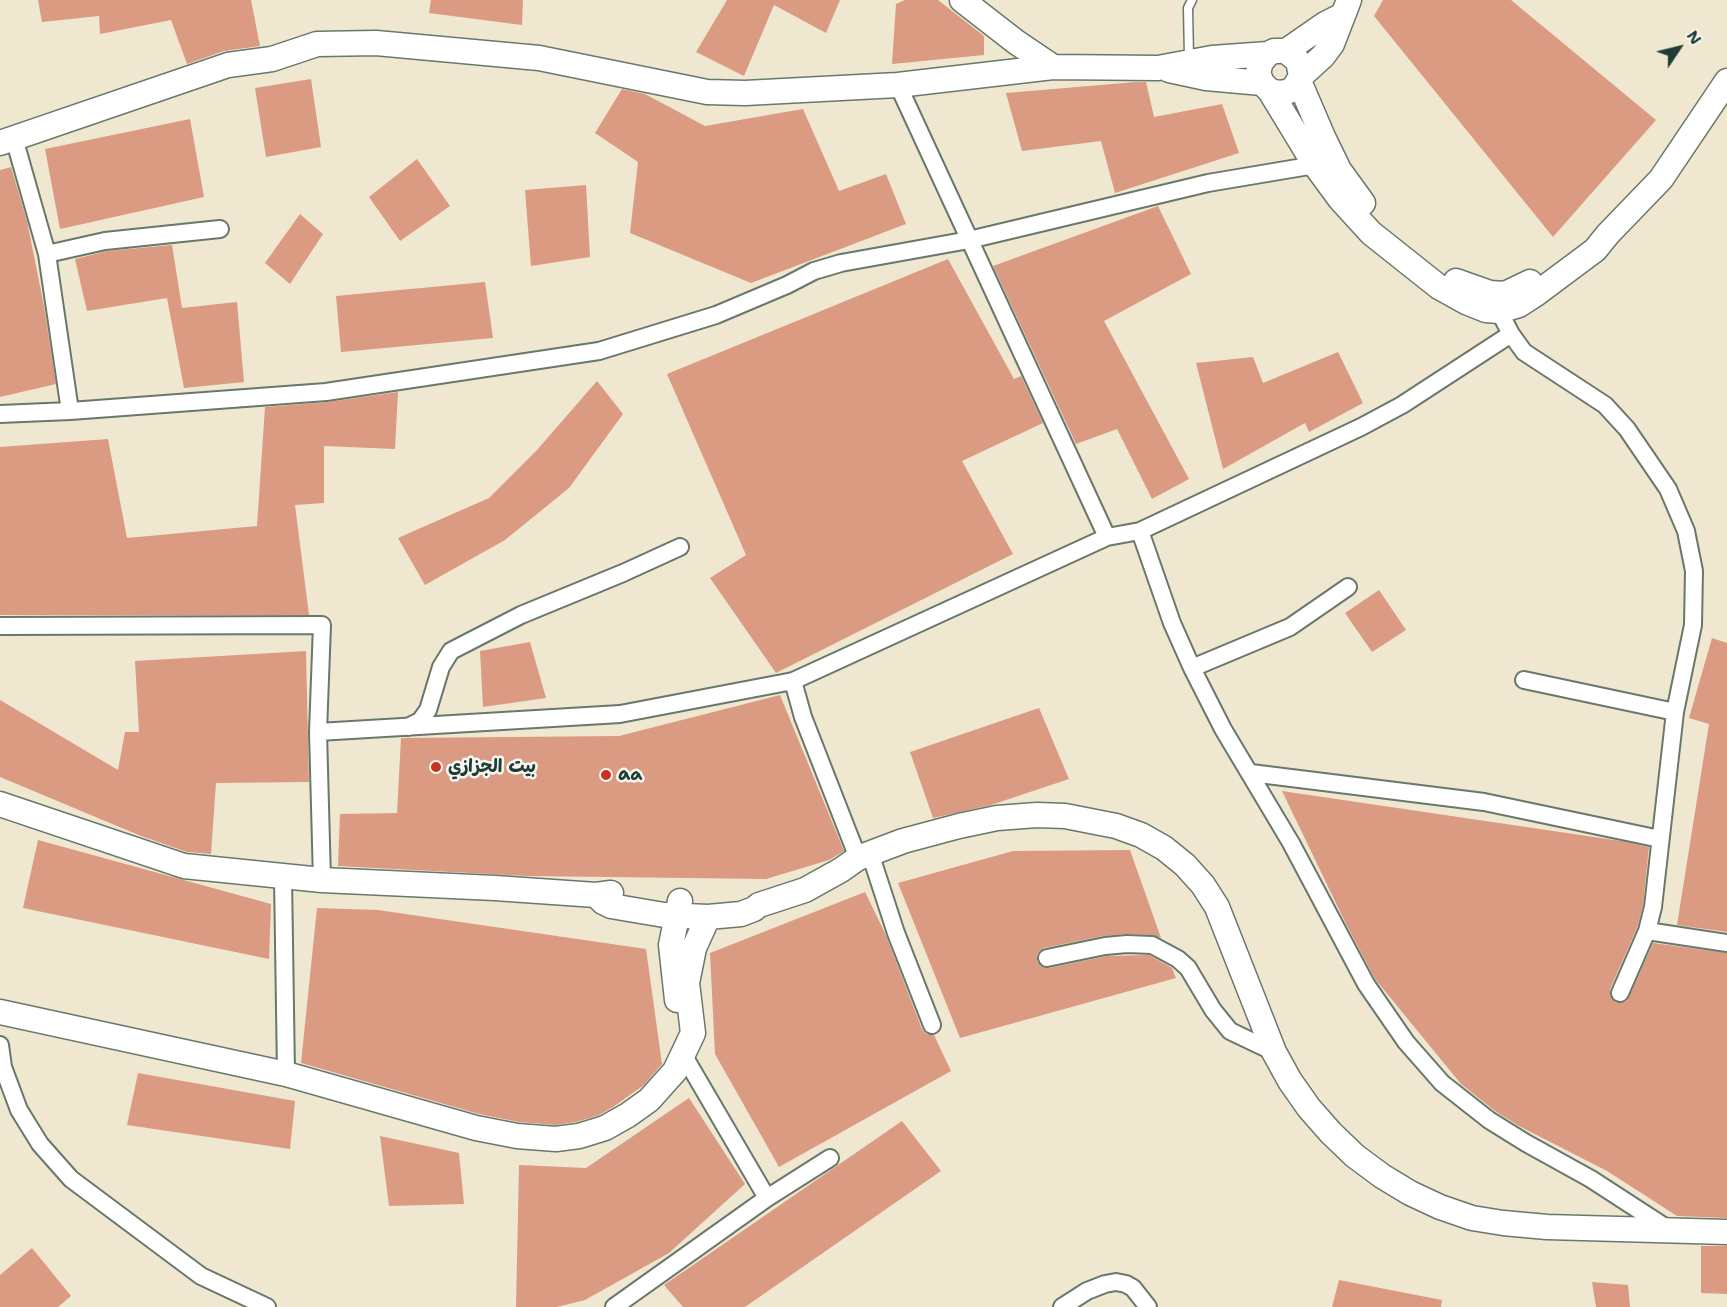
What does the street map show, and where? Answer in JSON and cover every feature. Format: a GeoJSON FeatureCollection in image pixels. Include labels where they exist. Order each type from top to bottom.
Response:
{"type":"FeatureCollection","features":[{"type":"Feature","properties":{"kind":"street"},"geometry":{"type":"LineString","coordinates":[[962,0],[1016,42],[1053,67]]}},
{"type":"Feature","properties":{"kind":"street"},"geometry":{"type":"LineString","coordinates":[[1158,68],[1266,87],[1278,93],[1287,92],[1294,88],[1332,44],[1345,8]]}},
{"type":"Feature","properties":{"kind":"street"},"geometry":{"type":"LineString","coordinates":[[1345,8],[1325,24],[1261,62],[1258,73],[1315,165],[1340,199],[1424,262],[1454,280],[1490,293],[1505,294],[1517,289],[1547,271],[1589,240],[1608,234]]}},
{"type":"Feature","properties":{"kind":"street"},"geometry":{"type":"LineString","coordinates":[[70,411],[47,254],[7,140],[218,69],[272,59],[317,44],[376,43],[539,58],[707,92],[745,93],[898,85],[1053,67],[1158,68],[1212,58],[1277,52],[1298,61],[1300,79],[1323,137],[1339,170],[1376,227],[1439,286],[1466,302],[1486,310],[1499,311],[1519,305],[1595,250],[1660,179],[1727,81]]}},
{"type":"Feature","properties":{"kind":"street"},"geometry":{"type":"LineString","coordinates":[[898,85],[1107,537]]}},
{"type":"Feature","properties":{"kind":"street"},"geometry":{"type":"LineString","coordinates":[[0,414],[326,392],[599,351],[716,315],[814,271],[841,263],[969,240],[1208,183],[1315,165]]}},
{"type":"Feature","properties":{"kind":"street"},"geometry":{"type":"LineString","coordinates":[[47,254],[105,241],[220,228]]}},
{"type":"Feature","properties":{"kind":"street"},"geometry":{"type":"LineString","coordinates":[[1499,311],[1524,352],[1605,405],[1627,429],[1668,489],[1686,531],[1694,571],[1693,625],[1675,712],[1653,907],[1647,931],[1620,993]]}},
{"type":"Feature","properties":{"kind":"street"},"geometry":{"type":"LineString","coordinates":[[318,732],[620,714],[793,681],[1107,537],[1140,531],[1361,427],[1402,405],[1511,334]]}},
{"type":"Feature","properties":{"kind":"street"},"geometry":{"type":"LineString","coordinates":[[1140,531],[1172,623],[1223,729],[1251,773],[1366,984],[1406,1042],[1442,1083],[1489,1120],[1591,1179],[1671,1232]]}},
{"type":"Feature","properties":{"kind":"street"},"geometry":{"type":"LineString","coordinates":[[407,727],[420,721],[428,710],[441,667],[451,651],[521,615],[680,547]]}},
{"type":"Feature","properties":{"kind":"street"},"geometry":{"type":"LineString","coordinates":[[1192,668],[1290,627],[1348,587]]}},
{"type":"Feature","properties":{"kind":"street"},"geometry":{"type":"LineString","coordinates":[[0,626],[322,625],[318,732],[322,880]]}},
{"type":"Feature","properties":{"kind":"street"},"geometry":{"type":"LineString","coordinates":[[1524,680],[1675,712]]}},
{"type":"Feature","properties":{"kind":"street"},"geometry":{"type":"LineString","coordinates":[[793,681],[803,717],[864,855],[932,1025]]}},
{"type":"Feature","properties":{"kind":"street"},"geometry":{"type":"LineString","coordinates":[[1251,773],[1484,802],[1660,839]]}},
{"type":"Feature","properties":{"kind":"street"},"geometry":{"type":"LineString","coordinates":[[0,804],[184,866],[322,880],[484,887],[596,895],[616,893],[644,898],[708,917],[741,914],[759,905],[805,890],[864,855],[903,841],[959,826],[998,818],[1037,815],[1065,816],[1116,826],[1141,835],[1164,849],[1185,865],[1203,885],[1217,907],[1274,1052],[1303,1099],[1331,1133],[1355,1156],[1382,1176],[1440,1207],[1472,1218],[1547,1227],[1727,1232]]}},
{"type":"Feature","properties":{"kind":"street"},"geometry":{"type":"LineString","coordinates":[[283,877],[286,1074]]}},
{"type":"Feature","properties":{"kind":"street"},"geometry":{"type":"LineString","coordinates":[[679,908],[742,899],[759,905]]}},
{"type":"Feature","properties":{"kind":"street"},"geometry":{"type":"LineString","coordinates":[[679,908],[672,938],[671,959],[681,1028],[687,1048],[767,1198]]}},
{"type":"Feature","properties":{"kind":"street"},"geometry":{"type":"LineString","coordinates":[[0,1012],[286,1074],[476,1128],[517,1136],[556,1139],[605,1128],[628,1115],[650,1100],[675,1071],[687,1048],[693,1028],[687,983],[694,948],[708,917]]}},
{"type":"Feature","properties":{"kind":"street"},"geometry":{"type":"LineString","coordinates":[[1647,931],[1727,942]]}},
{"type":"Feature","properties":{"kind":"street"},"geometry":{"type":"LineString","coordinates":[[1047,958],[1105,946],[1152,945],[1178,959],[1188,968],[1213,1010],[1230,1031],[1274,1052]]}},
{"type":"Feature","properties":{"kind":"street"},"geometry":{"type":"LineString","coordinates":[[0,1045],[3,1067],[19,1110],[40,1144],[71,1179],[201,1276],[267,1307]]}},
{"type":"Feature","properties":{"kind":"street"},"geometry":{"type":"LineString","coordinates":[[614,1307],[767,1198],[830,1158]]}},
{"type":"Feature","properties":{"kind":"street"},"geometry":{"type":"LineString","coordinates":[[1062,1307],[1087,1291],[1116,1282],[1132,1288],[1148,1307]]}},
{"type":"Feature","properties":{"kind":"lane"},"geometry":{"type":"LineString","coordinates":[[1191,62],[1188,56],[1188,8],[1192,0]]}},
{"type":"Feature","properties":{"kind":"building"},"geometry":{"type":"Polygon","coordinates":[[[38,0],[251,0],[260,46],[224,51],[187,64],[171,20],[100,34],[99,16],[42,22],[38,0]]]}},
{"type":"Feature","properties":{"kind":"building"},"geometry":{"type":"Polygon","coordinates":[[[431,0],[523,0],[522,25],[429,13],[431,0]]]}},
{"type":"Feature","properties":{"kind":"building"},"geometry":{"type":"Polygon","coordinates":[[[727,0],[840,0],[826,33],[774,5],[744,76],[696,52],[727,0]]]}},
{"type":"Feature","properties":{"kind":"building"},"geometry":{"type":"Polygon","coordinates":[[[905,0],[938,0],[984,36],[984,55],[892,64],[896,4],[905,0]]]}},
{"type":"Feature","properties":{"kind":"building"},"geometry":{"type":"Polygon","coordinates":[[[1383,0],[1511,0],[1656,120],[1553,237],[1374,16],[1383,0]]]}},
{"type":"Feature","properties":{"kind":"building"},"geometry":{"type":"Polygon","coordinates":[[[311,79],[321,147],[266,157],[255,88],[311,79]]]}},
{"type":"Feature","properties":{"kind":"building"},"geometry":{"type":"Polygon","coordinates":[[[1146,82],[1154,117],[1222,104],[1239,153],[1115,193],[1101,141],[1022,151],[1006,93],[1146,82]]]}},
{"type":"Feature","properties":{"kind":"building"},"geometry":{"type":"Polygon","coordinates":[[[622,89],[645,94],[705,126],[803,109],[839,191],[886,174],[906,224],[751,283],[630,233],[638,162],[595,133],[622,89]]]}},
{"type":"Feature","properties":{"kind":"building"},"geometry":{"type":"Polygon","coordinates":[[[190,119],[204,197],[60,229],[45,149],[190,119]]]}},
{"type":"Feature","properties":{"kind":"building"},"geometry":{"type":"Polygon","coordinates":[[[417,159],[450,206],[400,241],[369,197],[417,159]]]}},
{"type":"Feature","properties":{"kind":"building"},"geometry":{"type":"Polygon","coordinates":[[[11,167],[27,221],[44,306],[56,384],[0,397],[0,170],[11,167]]]}},
{"type":"Feature","properties":{"kind":"building"},"geometry":{"type":"Polygon","coordinates":[[[586,185],[590,257],[531,266],[525,190],[586,185]]]}},
{"type":"Feature","properties":{"kind":"building"},"geometry":{"type":"Polygon","coordinates":[[[1158,206],[1191,274],[1104,321],[1189,479],[1152,499],[1117,429],[1076,444],[993,266],[1158,206]]]}},
{"type":"Feature","properties":{"kind":"building"},"geometry":{"type":"Polygon","coordinates":[[[300,214],[323,234],[290,284],[265,263],[300,214]]]}},
{"type":"Feature","properties":{"kind":"building"},"geometry":{"type":"Polygon","coordinates":[[[172,245],[182,308],[237,302],[244,382],[184,388],[167,298],[87,311],[75,259],[107,251],[172,245]]]}},
{"type":"Feature","properties":{"kind":"building"},"geometry":{"type":"Polygon","coordinates":[[[948,259],[1014,379],[1021,376],[1043,423],[962,461],[1013,554],[776,673],[710,578],[746,555],[667,374],[948,259]]]}},
{"type":"Feature","properties":{"kind":"building"},"geometry":{"type":"Polygon","coordinates":[[[485,282],[493,338],[341,352],[336,296],[485,282]]]}},
{"type":"Feature","properties":{"kind":"building"},"geometry":{"type":"Polygon","coordinates":[[[1338,352],[1363,403],[1309,432],[1305,423],[1223,469],[1196,363],[1253,357],[1263,383],[1338,352]]]}},
{"type":"Feature","properties":{"kind":"building"},"geometry":{"type":"Polygon","coordinates":[[[597,381],[623,414],[569,488],[505,540],[425,585],[398,538],[489,498],[537,450],[597,381]]]}},
{"type":"Feature","properties":{"kind":"building"},"geometry":{"type":"Polygon","coordinates":[[[398,392],[395,449],[324,446],[324,503],[295,505],[309,615],[0,615],[0,447],[108,439],[127,538],[257,526],[265,407],[328,402],[398,392]]]}},
{"type":"Feature","properties":{"kind":"building"},"geometry":{"type":"Polygon","coordinates":[[[1379,590],[1406,630],[1372,652],[1345,613],[1379,590]]]}},
{"type":"Feature","properties":{"kind":"building"},"geometry":{"type":"Polygon","coordinates":[[[1712,638],[1727,643],[1727,932],[1677,925],[1709,724],[1689,718],[1712,638]]]}},
{"type":"Feature","properties":{"kind":"building"},"geometry":{"type":"Polygon","coordinates":[[[530,642],[546,698],[483,707],[480,651],[530,642]]]}},
{"type":"Feature","properties":{"kind":"building"},"geometry":{"type":"Polygon","coordinates":[[[306,651],[309,782],[216,783],[211,854],[187,852],[141,836],[0,777],[0,700],[118,770],[125,732],[139,732],[135,661],[306,651]]]}},
{"type":"Feature","properties":{"kind":"building","name":"aa"},"geometry":{"type":"Polygon","coordinates":[[[780,695],[844,851],[829,860],[766,879],[528,876],[338,866],[340,814],[397,813],[401,738],[619,736],[780,695]]]}},
{"type":"Feature","properties":{"kind":"building"},"geometry":{"type":"Polygon","coordinates":[[[1039,708],[1069,779],[991,805],[933,818],[910,752],[1039,708]]]}},
{"type":"Feature","properties":{"kind":"building"},"geometry":{"type":"Polygon","coordinates":[[[1282,791],[1649,847],[1643,905],[1637,928],[1610,989],[1610,995],[1616,1003],[1627,1001],[1653,943],[1727,953],[1727,1218],[1677,1216],[1607,1171],[1519,1126],[1495,1111],[1461,1084],[1375,979],[1282,791]]]}},
{"type":"Feature","properties":{"kind":"building"},"geometry":{"type":"Polygon","coordinates":[[[38,840],[271,904],[269,959],[23,908],[38,840]]]}},
{"type":"Feature","properties":{"kind":"building"},"geometry":{"type":"Polygon","coordinates":[[[1130,850],[1161,938],[1152,935],[1127,934],[1103,936],[1044,948],[1037,954],[1037,961],[1040,965],[1049,968],[1107,956],[1149,955],[1172,968],[1176,978],[960,1038],[898,883],[1013,851],[1130,850]]]}},
{"type":"Feature","properties":{"kind":"building"},"geometry":{"type":"Polygon","coordinates":[[[865,892],[885,933],[922,1029],[926,1034],[934,1035],[951,1071],[779,1167],[715,1054],[710,953],[865,892]]]}},
{"type":"Feature","properties":{"kind":"building"},"geometry":{"type":"Polygon","coordinates":[[[317,908],[378,910],[646,949],[662,1064],[644,1085],[613,1107],[599,1115],[556,1125],[519,1122],[479,1114],[301,1063],[317,908]]]}},
{"type":"Feature","properties":{"kind":"building"},"geometry":{"type":"Polygon","coordinates":[[[138,1073],[295,1101],[290,1149],[127,1125],[138,1073]]]}},
{"type":"Feature","properties":{"kind":"building"},"geometry":{"type":"Polygon","coordinates":[[[689,1098],[745,1184],[669,1253],[585,1300],[557,1307],[516,1307],[519,1165],[586,1168],[689,1098]]]}},
{"type":"Feature","properties":{"kind":"building"},"geometry":{"type":"Polygon","coordinates":[[[902,1121],[941,1171],[745,1307],[683,1307],[664,1285],[902,1121]]]}},
{"type":"Feature","properties":{"kind":"building"},"geometry":{"type":"Polygon","coordinates":[[[380,1136],[459,1153],[464,1204],[389,1206],[380,1136]]]}},
{"type":"Feature","properties":{"kind":"building"},"geometry":{"type":"Polygon","coordinates":[[[1701,1246],[1727,1246],[1727,1294],[1701,1293],[1701,1246]]]}},
{"type":"Feature","properties":{"kind":"building"},"geometry":{"type":"Polygon","coordinates":[[[32,1248],[71,1296],[58,1307],[0,1307],[0,1275],[32,1248]]]}},
{"type":"Feature","properties":{"kind":"building"},"geometry":{"type":"Polygon","coordinates":[[[1339,1280],[1442,1300],[1441,1307],[1332,1307],[1339,1280]]]}},
{"type":"Feature","properties":{"kind":"building"},"geometry":{"type":"Polygon","coordinates":[[[1592,1282],[1628,1285],[1630,1307],[1596,1307],[1592,1282]]]}},
{"type":"Feature","properties":{"kind":"place","name":"بيت الجزازي"},"geometry":{"type":"Point","coordinates":[436,767]}},
{"type":"Feature","properties":{"kind":"place","name":"aa"},"geometry":{"type":"Point","coordinates":[606,775]}}]}
